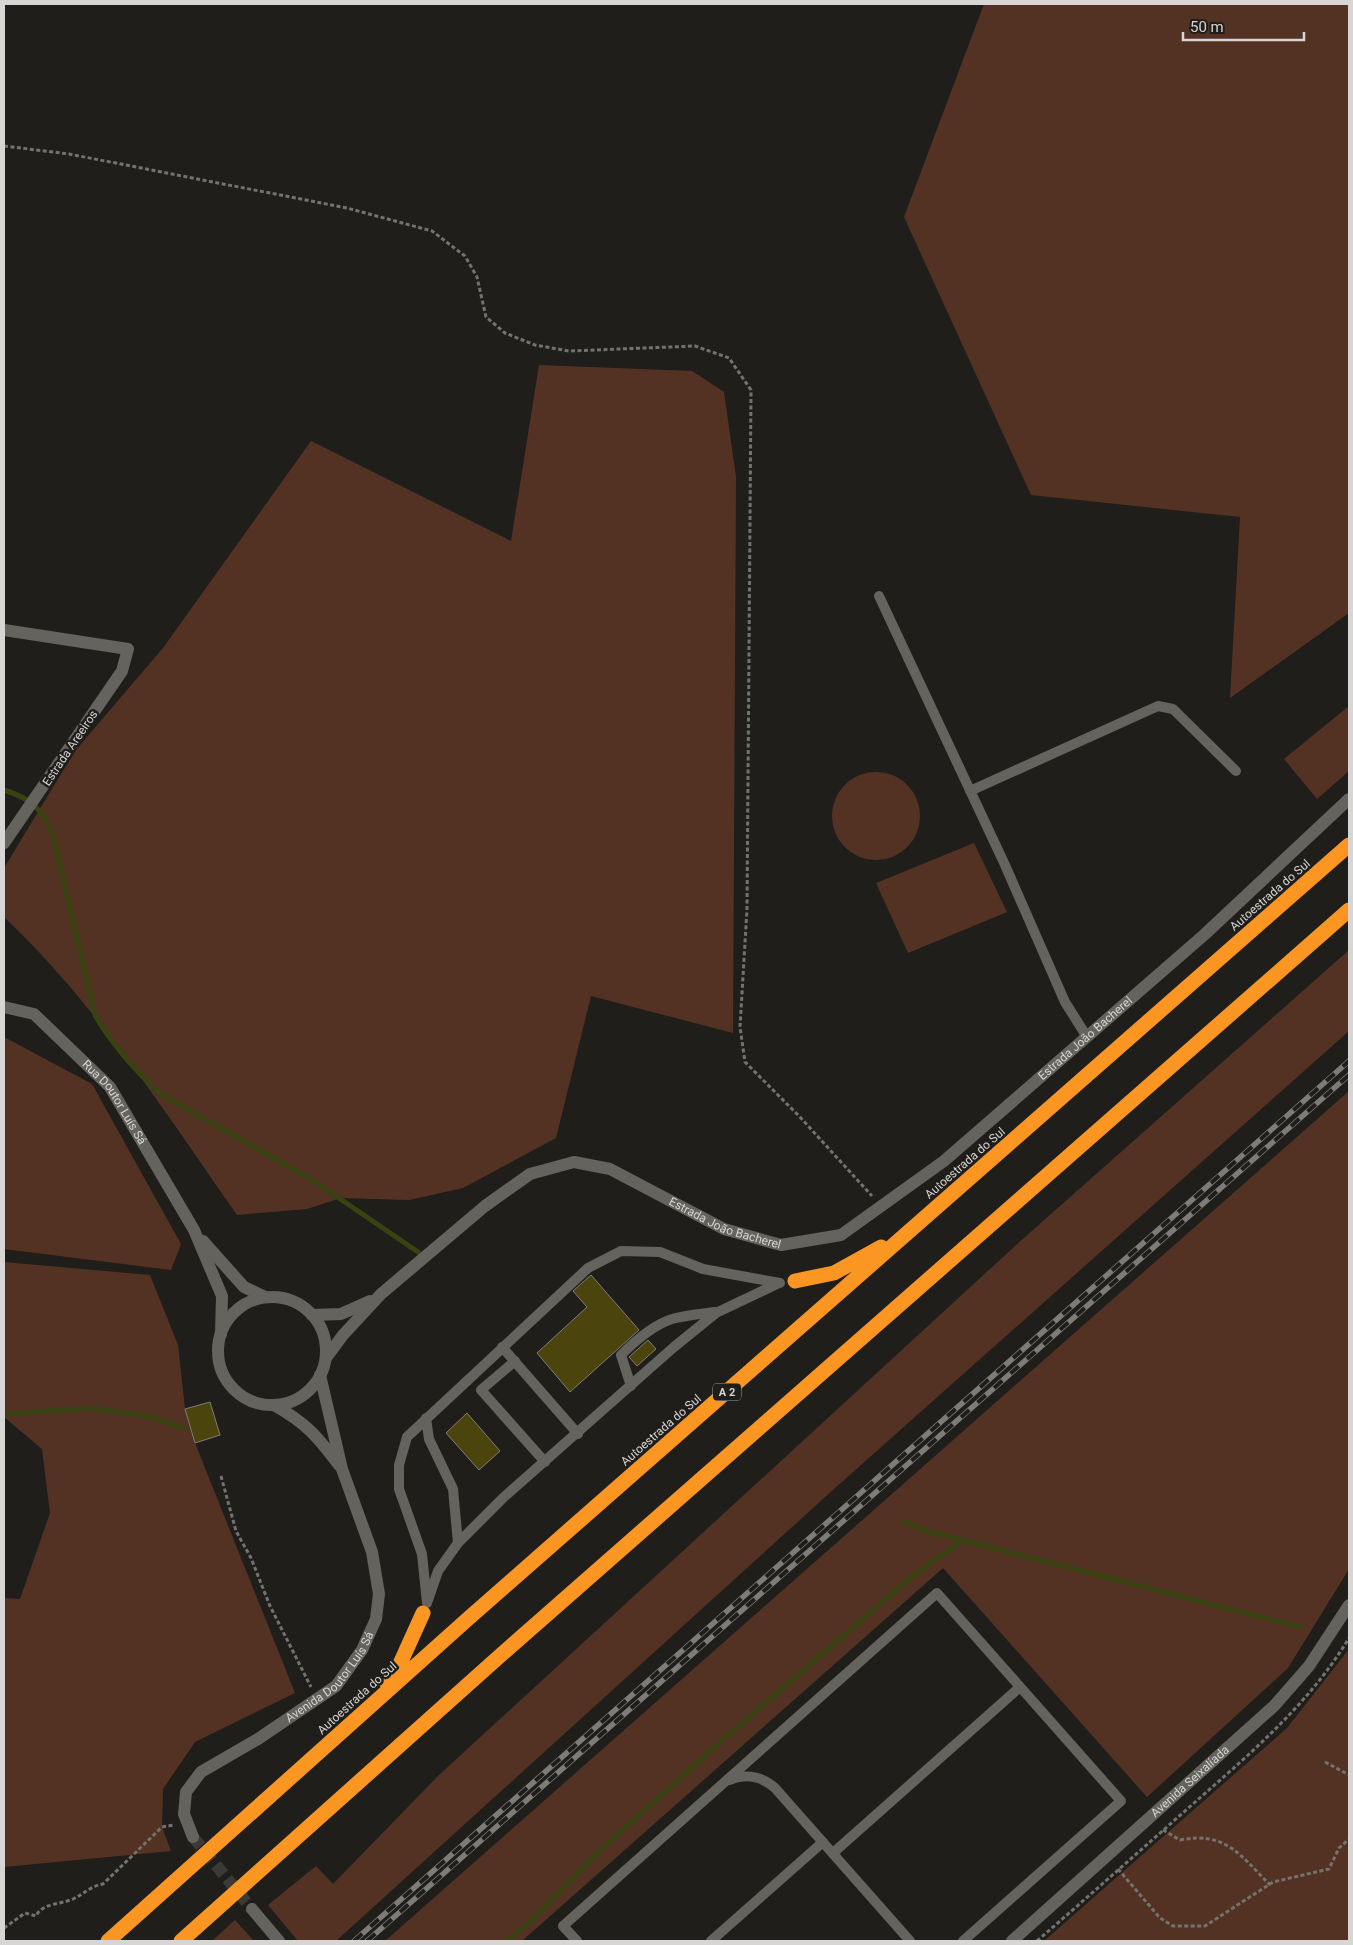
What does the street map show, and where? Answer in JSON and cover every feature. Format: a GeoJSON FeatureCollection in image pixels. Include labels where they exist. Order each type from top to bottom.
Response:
{"type":"FeatureCollection","features":[{"type":"Feature","properties":{"kind":"highway","name":"Autoestrada do Sul"},"geometry":{"type":"LineString","coordinates":[[108,1941],[351,1724],[1349,845]]}},
{"type":"Feature","properties":{"kind":"highway"},"geometry":{"type":"LineString","coordinates":[[181,1941],[502,1654],[1349,910]]}},
{"type":"Feature","properties":{"kind":"highway"},"geometry":{"type":"LineString","coordinates":[[795,1281],[834,1273],[871,1253],[932,1212]]}},
{"type":"Feature","properties":{"kind":"highway"},"geometry":{"type":"LineString","coordinates":[[351,1724],[399,1666],[425,1608]]}},
{"type":"Feature","properties":{"kind":"street","name":"Estrada Areeiros"},"geometry":{"type":"LineString","coordinates":[[4,630],[128,649],[122,671],[4,843]]}},
{"type":"Feature","properties":{"kind":"street","name":"Estrada João Bacherel"},"geometry":{"type":"LineString","coordinates":[[326,1358],[343,1335],[381,1294],[486,1206],[530,1174],[574,1162],[610,1169],[724,1229],[781,1245],[841,1235],[944,1161],[1204,935],[1349,799]]}},
{"type":"Feature","properties":{"kind":"street","name":"Rua Doutor Luís Sá"},"geometry":{"type":"LineString","coordinates":[[4,1008],[34,1014],[110,1086],[194,1230]]}},
{"type":"Feature","properties":{"kind":"street"},"geometry":{"type":"LineString","coordinates":[[194,1230],[244,1287],[265,1297]]}},
{"type":"Feature","properties":{"kind":"street"},"geometry":{"type":"LineString","coordinates":[[194,1230],[222,1296],[221,1334]]}},
{"type":"Feature","properties":{"kind":"street","name":"Estrada João Bacherel"},"geometry":{"type":"LineString","coordinates":[[312,1315],[341,1314],[381,1294]]}},
{"type":"Feature","properties":{"kind":"street"},"geometry":{"type":"LineString","coordinates":[[265,1297],[285,1298],[303,1306],[312,1315],[319,1324],[326,1342],[326,1358],[320,1376],[306,1393],[292,1401],[274,1405],[246,1399],[232,1387],[220,1365],[218,1346],[221,1334],[230,1316],[245,1304],[265,1297]]}},
{"type":"Feature","properties":{"kind":"street","name":"Avenida Doutor Luís Sá"},"geometry":{"type":"LineString","coordinates":[[192,1837],[184,1814],[186,1792],[201,1772],[258,1739],[336,1686],[362,1650],[376,1619],[379,1594],[372,1552],[342,1469],[320,1376]]}},
{"type":"Feature","properties":{"kind":"street","name":"Avenida Doutor Luís Sá"},"geometry":{"type":"LineString","coordinates":[[274,1405],[306,1425],[317,1436],[342,1469]]}},
{"type":"Feature","properties":{"kind":"street","name":"Avenida Seixalíada"},"geometry":{"type":"LineString","coordinates":[[1012,1941],[1274,1706],[1308,1666],[1349,1605]]}},
{"type":"Feature","properties":{"kind":"street"},"geometry":{"type":"LineString","coordinates":[[252,1909],[279,1941]]}},
{"type":"Feature","properties":{"kind":"lane"},"geometry":{"type":"LineString","coordinates":[[879,596],[970,791],[1065,1002],[1087,1037]]}},
{"type":"Feature","properties":{"kind":"lane"},"geometry":{"type":"LineString","coordinates":[[970,791],[1158,706],[1173,709],[1236,771]]}},
{"type":"Feature","properties":{"kind":"lane"},"geometry":{"type":"LineString","coordinates":[[425,1608],[422,1554],[399,1489],[399,1465],[407,1437],[588,1268],[621,1251],[660,1252],[703,1269],[750,1280],[780,1283],[795,1281]]}},
{"type":"Feature","properties":{"kind":"lane"},"geometry":{"type":"LineString","coordinates":[[425,1608],[438,1572],[458,1543],[545,1462],[674,1347],[718,1312],[780,1283]]}},
{"type":"Feature","properties":{"kind":"lane"},"geometry":{"type":"LineString","coordinates":[[631,1386],[621,1355],[642,1337],[672,1319],[718,1312]]}},
{"type":"Feature","properties":{"kind":"lane"},"geometry":{"type":"LineString","coordinates":[[502,1347],[578,1434]]}},
{"type":"Feature","properties":{"kind":"lane"},"geometry":{"type":"LineString","coordinates":[[515,1362],[480,1390],[545,1462]]}},
{"type":"Feature","properties":{"kind":"lane"},"geometry":{"type":"LineString","coordinates":[[426,1418],[429,1439],[453,1489],[458,1543]]}},
{"type":"Feature","properties":{"kind":"lane"},"geometry":{"type":"LineString","coordinates":[[577,1941],[563,1926],[937,1593],[1121,1801],[962,1941]]}},
{"type":"Feature","properties":{"kind":"lane"},"geometry":{"type":"LineString","coordinates":[[833,1853],[1020,1687]]}},
{"type":"Feature","properties":{"kind":"lane"},"geometry":{"type":"LineString","coordinates":[[722,1785],[730,1779],[749,1776],[768,1782],[910,1940]]}},
{"type":"Feature","properties":{"kind":"lane"},"geometry":{"type":"LineString","coordinates":[[711,1941],[823,1842]]}},
{"type":"Feature","properties":{"kind":"path"},"geometry":{"type":"LineString","coordinates":[[4,146],[69,154],[347,208],[432,231],[466,256],[477,277],[486,317],[505,333],[535,344],[569,352],[695,346],[729,358],[751,390],[747,909],[740,1027],[745,1062],[799,1116],[881,1206]]}},
{"type":"Feature","properties":{"kind":"path"},"geometry":{"type":"LineString","coordinates":[[221,1476],[236,1531],[250,1558],[270,1606],[317,1699]]}},
{"type":"Feature","properties":{"kind":"path"},"geometry":{"type":"LineString","coordinates":[[1037,1941],[1263,1742],[1305,1700],[1337,1658],[1349,1638]]}},
{"type":"Feature","properties":{"kind":"path"},"geometry":{"type":"LineString","coordinates":[[1325,1762],[1349,1775]]}},
{"type":"Feature","properties":{"kind":"path"},"geometry":{"type":"LineString","coordinates":[[4,1928],[25,1913],[36,1916],[38,1911],[57,1902],[74,1899],[93,1885],[103,1884],[162,1827],[187,1823]]}},
{"type":"Feature","properties":{"kind":"path"},"geometry":{"type":"LineString","coordinates":[[1163,1830],[1180,1840],[1198,1837],[1230,1845],[1270,1884]]}},
{"type":"Feature","properties":{"kind":"path"},"geometry":{"type":"LineString","coordinates":[[1108,1856],[1153,1910],[1173,1926],[1205,1926],[1270,1884],[1304,1873],[1329,1869],[1339,1848],[1349,1839]]}},
{"type":"Feature","properties":{"kind":"shaded area"},"geometry":{"type":"Polygon","coordinates":[[[984,4],[1349,4],[1349,613],[1230,698],[1240,517],[1031,495],[904,217],[984,4]]]}},
{"type":"Feature","properties":{"kind":"shaded area"},"geometry":{"type":"Polygon","coordinates":[[[539,365],[692,371],[724,392],[736,477],[733,1033],[591,996],[556,1138],[463,1188],[409,1200],[341,1198],[307,1209],[237,1215],[156,1098],[99,1022],[69,986],[4,917],[4,868],[75,751],[163,648],[311,441],[511,541],[539,365]]]}},
{"type":"Feature","properties":{"kind":"shaded area"},"geometry":{"type":"Polygon","coordinates":[[[1349,706],[1349,771],[1317,799],[1284,759],[1349,706]]]}},
{"type":"Feature","properties":{"kind":"shaded area"},"geometry":{"type":"Polygon","coordinates":[[[876,772],[893,776],[907,785],[916,799],[920,816],[916,833],[907,847],[893,856],[876,860],[859,856],[845,847],[836,833],[832,816],[836,799],[845,785],[859,776],[876,772]]]}},
{"type":"Feature","properties":{"kind":"shaded area"},"geometry":{"type":"Polygon","coordinates":[[[974,843],[1007,912],[908,953],[876,883],[974,843]]]}},
{"type":"Feature","properties":{"kind":"shaded area"},"geometry":{"type":"Polygon","coordinates":[[[1349,950],[1349,1031],[834,1489],[336,1941],[298,1941],[268,1905],[316,1866],[333,1884],[438,1776],[1015,1246],[1349,950]]]}},
{"type":"Feature","properties":{"kind":"shaded area"},"geometry":{"type":"Polygon","coordinates":[[[4,1037],[92,1084],[181,1244],[171,1270],[4,1249],[4,1037]]]}},
{"type":"Feature","properties":{"kind":"shaded area"},"geometry":{"type":"Polygon","coordinates":[[[1349,1091],[1349,1569],[1288,1668],[1147,1797],[943,1568],[522,1941],[385,1941],[1349,1091]]]}},
{"type":"Feature","properties":{"kind":"shaded area"},"geometry":{"type":"Polygon","coordinates":[[[4,1262],[150,1275],[178,1345],[185,1409],[195,1443],[295,1693],[195,1742],[163,1789],[162,1827],[171,1851],[4,1867],[4,1598],[20,1599],[50,1513],[42,1449],[4,1417],[4,1262]]]}},
{"type":"Feature","properties":{"kind":"shaded area"},"geometry":{"type":"Polygon","coordinates":[[[1349,1649],[1349,1941],[1044,1941],[1287,1728],[1349,1649]]]}},
{"type":"Feature","properties":{"kind":"shaded area"},"geometry":{"type":"Polygon","coordinates":[[[235,1920],[254,1941],[212,1941],[235,1920]]]}},
{"type":"Feature","properties":{"kind":"building"},"geometry":{"type":"Polygon","coordinates":[[[591,1275],[639,1330],[570,1392],[537,1353],[587,1307],[573,1291],[591,1275]]]}},
{"type":"Feature","properties":{"kind":"building"},"geometry":{"type":"Polygon","coordinates":[[[648,1340],[656,1349],[637,1366],[629,1357],[648,1340]]]}},
{"type":"Feature","properties":{"kind":"building"},"geometry":{"type":"Polygon","coordinates":[[[210,1402],[220,1435],[195,1443],[185,1409],[210,1402]]]}},
{"type":"Feature","properties":{"kind":"building"},"geometry":{"type":"Polygon","coordinates":[[[467,1413],[500,1451],[479,1470],[446,1433],[467,1413]]]}},
{"type":"Feature","properties":{"kind":"waterway"},"geometry":{"type":"LineString","coordinates":[[4,790],[29,801],[40,811],[53,835],[95,1015],[116,1047],[132,1066],[159,1093],[314,1181],[418,1252]]}},
{"type":"Feature","properties":{"kind":"waterway"},"geometry":{"type":"LineString","coordinates":[[4,1414],[93,1408],[147,1416],[184,1428]]}},
{"type":"Feature","properties":{"kind":"waterway"},"geometry":{"type":"LineString","coordinates":[[904,1522],[927,1531],[1300,1627]]}},
{"type":"Feature","properties":{"kind":"waterway"},"geometry":{"type":"LineString","coordinates":[[506,1941],[531,1921],[597,1853],[718,1744],[910,1578],[963,1540]]}},
{"type":"Feature","properties":{"kind":"tunnel"},"geometry":{"type":"LineString","coordinates":[[193,1837],[252,1909]]}},
{"type":"Feature","properties":{"kind":"railway"},"geometry":{"type":"LineString","coordinates":[[354,1941],[1349,1061]]}},
{"type":"Feature","properties":{"kind":"railway"},"geometry":{"type":"LineString","coordinates":[[367,1941],[1349,1075]]}}]}
